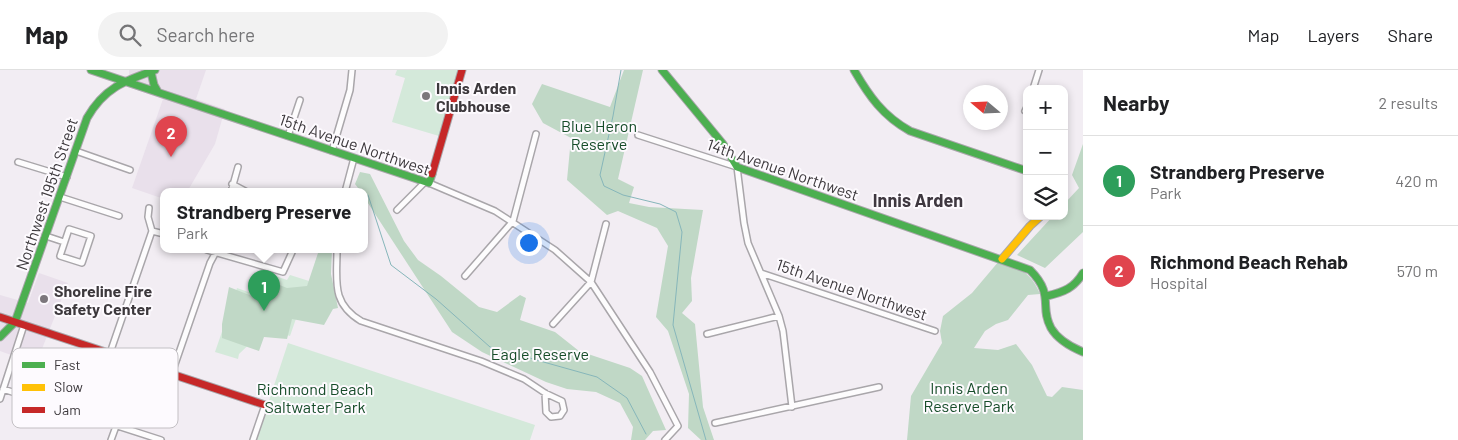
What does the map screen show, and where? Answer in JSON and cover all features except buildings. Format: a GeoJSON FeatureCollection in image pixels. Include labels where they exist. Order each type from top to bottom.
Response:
{"type":"FeatureCollection","features":[{"type":"Feature","properties":{"kind":"street","name":"15th Avenue Northwest"},"geometry":{"type":"LineString","coordinates":[[91,70],[427,183],[473,200],[513,221],[554,250],[591,282],[650,372],[678,426],[664,440]]}},
{"type":"Feature","properties":{"kind":"street"},"geometry":{"type":"LineString","coordinates":[[332,151],[350,90],[352,70]]}},
{"type":"Feature","properties":{"kind":"street"},"geometry":{"type":"LineString","coordinates":[[397,210],[427,183],[462,70]]}},
{"type":"Feature","properties":{"kind":"street"},"geometry":{"type":"LineString","coordinates":[[662,70],[723,144],[737,167],[748,243],[779,316],[783,331],[792,407]]}},
{"type":"Feature","properties":{"kind":"street"},"geometry":{"type":"LineString","coordinates":[[854,70],[880,111],[898,126],[910,132],[1023,171]]}},
{"type":"Feature","properties":{"kind":"street"},"geometry":{"type":"LineString","coordinates":[[1034,85],[1039,70]]}},
{"type":"Feature","properties":{"kind":"street"},"geometry":{"type":"LineString","coordinates":[[100,72],[106,77],[110,89],[153,71],[154,85],[158,92]]}},
{"type":"Feature","properties":{"kind":"street","name":"Northwest 195th Street"},"geometry":{"type":"LineString","coordinates":[[15,322],[87,118],[94,103],[110,89]]}},
{"type":"Feature","properties":{"kind":"street"},"geometry":{"type":"LineString","coordinates":[[288,136],[300,100]]}},
{"type":"Feature","properties":{"kind":"street"},"geometry":{"type":"LineString","coordinates":[[465,276],[513,221],[536,134]]}},
{"type":"Feature","properties":{"kind":"street","name":"14th Avenue Northwest"},"geometry":{"type":"LineString","coordinates":[[638,135],[1002,258],[1030,270],[1036,275],[1046,289],[1047,296]]}},
{"type":"Feature","properties":{"kind":"street"},"geometry":{"type":"LineString","coordinates":[[76,151],[130,170]]}},
{"type":"Feature","properties":{"kind":"street"},"geometry":{"type":"LineString","coordinates":[[346,188],[354,158]]}},
{"type":"Feature","properties":{"kind":"street"},"geometry":{"type":"LineString","coordinates":[[18,162],[67,177]]}},
{"type":"Feature","properties":{"kind":"street"},"geometry":{"type":"LineString","coordinates":[[232,188],[238,167]]}},
{"type":"Feature","properties":{"kind":"street"},"geometry":{"type":"LineString","coordinates":[[232,184],[240,188]]}},
{"type":"Feature","properties":{"kind":"street"},"geometry":{"type":"LineString","coordinates":[[60,197],[119,216]]}},
{"type":"Feature","properties":{"kind":"street"},"geometry":{"type":"LineString","coordinates":[[112,348],[152,231],[148,217],[149,208]]}},
{"type":"Feature","properties":{"kind":"street"},"geometry":{"type":"LineString","coordinates":[[1002,258],[1037,220]]}},
{"type":"Feature","properties":{"kind":"street"},"geometry":{"type":"LineString","coordinates":[[553,324],[591,282],[606,224]]}},
{"type":"Feature","properties":{"kind":"street"},"geometry":{"type":"LineString","coordinates":[[69,229],[91,236],[82,263],[60,256],[64,242],[69,229]]}},
{"type":"Feature","properties":{"kind":"street"},"geometry":{"type":"LineString","coordinates":[[152,231],[160,233]]}},
{"type":"Feature","properties":{"kind":"street"},"geometry":{"type":"LineString","coordinates":[[46,236],[64,242]]}},
{"type":"Feature","properties":{"kind":"street"},"geometry":{"type":"LineString","coordinates":[[178,356],[215,253]]}},
{"type":"Feature","properties":{"kind":"street"},"geometry":{"type":"LineString","coordinates":[[222,253],[283,272],[292,253]]}},
{"type":"Feature","properties":{"kind":"street"},"geometry":{"type":"LineString","coordinates":[[337,253],[338,291],[345,309],[361,321],[481,361],[524,379],[545,393],[562,401],[564,410],[560,416],[553,417],[546,412],[545,393]]}},
{"type":"Feature","properties":{"kind":"street","name":"15th Avenue Northwest"},"geometry":{"type":"LineString","coordinates":[[761,273],[935,332]]}},
{"type":"Feature","properties":{"kind":"street"},"geometry":{"type":"LineString","coordinates":[[1083,275],[1072,289],[1064,293],[1047,296],[1048,318],[1053,331],[1070,346],[1083,352]]}},
{"type":"Feature","properties":{"kind":"street"},"geometry":{"type":"LineString","coordinates":[[707,334],[779,316]]}},
{"type":"Feature","properties":{"kind":"street"},"geometry":{"type":"LineString","coordinates":[[0,317],[95,348]]}},
{"type":"Feature","properties":{"kind":"street"},"geometry":{"type":"LineString","coordinates":[[0,337],[15,322]]}},
{"type":"Feature","properties":{"kind":"street"},"geometry":{"type":"LineString","coordinates":[[16,348],[24,325]]}},
{"type":"Feature","properties":{"kind":"street"},"geometry":{"type":"LineString","coordinates":[[0,399],[12,362]]}},
{"type":"Feature","properties":{"kind":"street"},"geometry":{"type":"LineString","coordinates":[[178,375],[265,405],[253,440]]}},
{"type":"Feature","properties":{"kind":"street"},"geometry":{"type":"LineString","coordinates":[[715,423],[879,387]]}},
{"type":"Feature","properties":{"kind":"street"},"geometry":{"type":"LineString","coordinates":[[3,389],[12,392]]}},
{"type":"Feature","properties":{"kind":"street"},"geometry":{"type":"LineString","coordinates":[[111,440],[115,428]]}},
{"type":"Feature","properties":{"kind":"street"},"geometry":{"type":"LineString","coordinates":[[125,428],[161,440]]}},
{"type":"Feature","properties":{"kind":"shaded area"},"geometry":{"type":"Polygon","coordinates":[[[129,70],[206,70],[196,99],[225,109],[215,144],[189,188],[160,188],[160,198],[132,188],[163,99],[129,87],[129,70]]]}},
{"type":"Feature","properties":{"kind":"shaded area"},"geometry":{"type":"Polygon","coordinates":[[[39,273],[68,283],[42,348],[12,348],[12,355],[0,351],[0,295],[28,303],[39,273]]]}},
{"type":"Feature","properties":{"kind":"green space","name":"Innis Arden Clubhouse"},"geometry":{"type":"Polygon","coordinates":[[[397,70],[459,70],[439,136],[392,122],[405,78],[395,75],[397,70]]]}},
{"type":"Feature","properties":{"kind":"green space","name":"Blue Heron Reserve"},"geometry":{"type":"Polygon","coordinates":[[[624,70],[643,70],[618,179],[634,187],[629,203],[649,207],[703,210],[691,278],[692,301],[682,313],[695,324],[703,407],[714,440],[701,440],[688,428],[689,394],[668,331],[656,317],[668,246],[657,228],[618,211],[607,215],[567,180],[571,138],[543,123],[532,104],[542,84],[610,107],[624,70]]]}},
{"type":"Feature","properties":{"kind":"green space"},"geometry":{"type":"Polygon","coordinates":[[[1083,144],[1083,232],[1045,268],[1017,255],[1049,220],[1068,220],[1068,200],[1079,188],[1072,175],[1083,144]]]}},
{"type":"Feature","properties":{"kind":"green space","name":"Eagle Reserve"},"geometry":{"type":"Polygon","coordinates":[[[360,172],[370,174],[404,241],[418,260],[479,307],[497,312],[520,295],[526,298],[520,320],[555,332],[579,351],[630,368],[642,376],[666,430],[653,431],[645,440],[631,440],[633,427],[620,403],[596,392],[567,389],[546,382],[482,352],[452,332],[368,203],[368,188],[358,188],[355,184],[360,172]]]}},
{"type":"Feature","properties":{"kind":"green space"},"geometry":{"type":"Polygon","coordinates":[[[318,253],[332,253],[331,274],[338,308],[333,309],[324,325],[292,319],[287,339],[264,337],[259,351],[222,338],[222,324],[229,287],[252,296],[260,277],[287,288],[307,286],[318,253]]]}},
{"type":"Feature","properties":{"kind":"green space","name":"Innis Arden Reserve Park"},"geometry":{"type":"Polygon","coordinates":[[[999,261],[1024,272],[1033,281],[1040,294],[1028,295],[1008,320],[996,324],[985,331],[974,348],[998,350],[1016,344],[1032,365],[1047,396],[1052,397],[1062,387],[1083,390],[1083,440],[907,440],[911,396],[942,343],[940,331],[943,316],[972,293],[999,261]]]}},
{"type":"Feature","properties":{"kind":"green space"},"geometry":{"type":"Polygon","coordinates":[[[261,271],[287,280],[290,275],[309,281],[290,336],[266,328],[239,354],[238,359],[215,352],[237,288],[254,294],[261,271]]]}},
{"type":"Feature","properties":{"kind":"green space","name":"Richmond Beach Saltwater Park"},"geometry":{"type":"Polygon","coordinates":[[[288,343],[535,425],[530,440],[256,440],[288,343]]]}},
{"type":"Feature","properties":{"kind":"waterway"},"geometry":{"type":"LineString","coordinates":[[621,70],[600,175],[604,186],[623,195],[660,204],[676,212],[682,232],[673,325],[706,440]]}},
{"type":"Feature","properties":{"kind":"waterway"},"geometry":{"type":"LineString","coordinates":[[368,195],[391,265],[436,299],[490,347],[597,377],[627,398],[646,434]]}},
{"type":"Feature","properties":{"kind":"traffic: fast"},"geometry":{"type":"LineString","coordinates":[[91,70],[429,183],[432,174]]}},
{"type":"Feature","properties":{"kind":"traffic: fast"},"geometry":{"type":"LineString","coordinates":[[0,337],[15,322],[87,118],[100,99],[116,87],[155,70]]}},
{"type":"Feature","properties":{"kind":"traffic: fast"},"geometry":{"type":"LineString","coordinates":[[662,70],[723,144],[737,167],[1030,270],[1042,287],[1046,313],[1051,328],[1065,343],[1083,352]]}},
{"type":"Feature","properties":{"kind":"traffic: fast"},"geometry":{"type":"LineString","coordinates":[[854,70],[865,88],[884,112],[910,131],[1023,170]]}},
{"type":"Feature","properties":{"kind":"traffic: fast"},"geometry":{"type":"LineString","coordinates":[[151,72],[158,92]]}},
{"type":"Feature","properties":{"kind":"traffic: fast"},"geometry":{"type":"LineString","coordinates":[[1047,296],[1068,289],[1083,273]]}},
{"type":"Feature","properties":{"kind":"traffic: slow"},"geometry":{"type":"LineString","coordinates":[[1002,259],[1037,220]]}},
{"type":"Feature","properties":{"kind":"traffic: jam"},"geometry":{"type":"LineString","coordinates":[[432,174],[462,70]]}},
{"type":"Feature","properties":{"kind":"traffic: jam"},"geometry":{"type":"LineString","coordinates":[[0,317],[93,348]]}},
{"type":"Feature","properties":{"kind":"traffic: jam"},"geometry":{"type":"LineString","coordinates":[[178,376],[265,405]]}},
{"type":"Feature","properties":{"kind":"place","name":"Innis Arden Clubhouse"},"geometry":{"type":"Point","coordinates":[426,96]}},
{"type":"Feature","properties":{"kind":"place","name":"Richmond Beach Rehab"},"geometry":{"type":"Point","coordinates":[171,157]}},
{"type":"Feature","properties":{"kind":"place","name":"Shoreline Fire Safety Center"},"geometry":{"type":"Point","coordinates":[44,299]}},
{"type":"Feature","properties":{"kind":"place","name":"Strandberg Preserve"},"geometry":{"type":"Point","coordinates":[264,311]}},
{"type":"Feature","properties":{"kind":"district","name":"Innis Arden"},"geometry":{"type":"Point","coordinates":[918,200]}}]}
